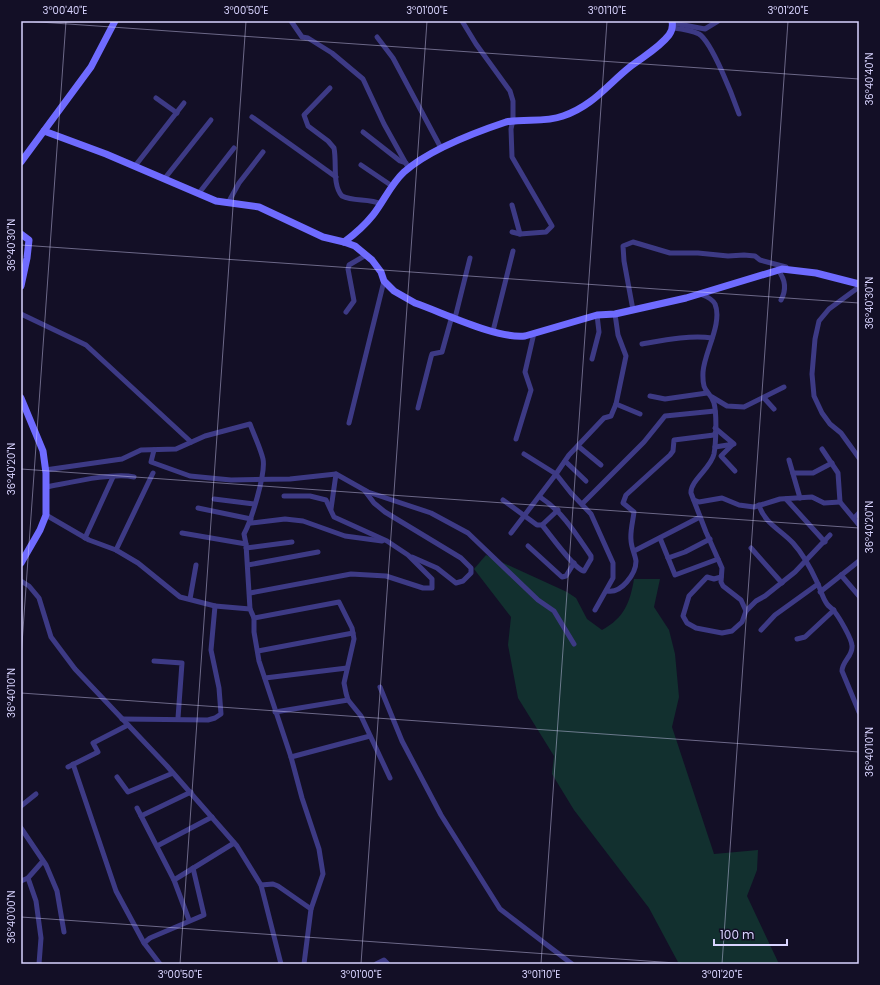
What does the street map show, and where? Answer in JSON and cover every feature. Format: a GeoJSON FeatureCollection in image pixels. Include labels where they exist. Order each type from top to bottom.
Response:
{"type":"FeatureCollection","features":[{"type":"Feature","properties":{"kind":"street"},"geometry":{"type":"LineString","coordinates":[[21,162],[91,68],[115,21]]}},
{"type":"Feature","properties":{"kind":"street"},"geometry":{"type":"LineString","coordinates":[[291,21],[302,37],[308,38],[332,53],[363,79],[384,124],[407,166]]}},
{"type":"Feature","properties":{"kind":"street"},"geometry":{"type":"LineString","coordinates":[[462,21],[476,44],[510,91],[513,120],[511,129],[512,157],[552,226],[546,232],[520,234],[512,232]]}},
{"type":"Feature","properties":{"kind":"street"},"geometry":{"type":"LineString","coordinates":[[672,24],[705,29],[718,21]]}},
{"type":"Feature","properties":{"kind":"street"},"geometry":{"type":"LineString","coordinates":[[344,242],[357,232],[381,204],[407,166],[441,148],[491,127],[513,120],[540,121],[563,116],[581,108],[599,97],[622,73],[664,41],[672,24]]}},
{"type":"Feature","properties":{"kind":"street"},"geometry":{"type":"LineString","coordinates":[[672,24],[693,32],[705,39],[725,77],[739,114]]}},
{"type":"Feature","properties":{"kind":"street"},"geometry":{"type":"LineString","coordinates":[[377,37],[393,58],[441,148]]}},
{"type":"Feature","properties":{"kind":"street"},"geometry":{"type":"LineString","coordinates":[[330,88],[304,115],[308,126],[334,148],[336,185],[342,196],[354,200],[375,201],[381,204]]}},
{"type":"Feature","properties":{"kind":"street"},"geometry":{"type":"LineString","coordinates":[[156,98],[177,113]]}},
{"type":"Feature","properties":{"kind":"street"},"geometry":{"type":"LineString","coordinates":[[135,166],[184,103]]}},
{"type":"Feature","properties":{"kind":"street"},"geometry":{"type":"LineString","coordinates":[[252,117],[336,177]]}},
{"type":"Feature","properties":{"kind":"street"},"geometry":{"type":"LineString","coordinates":[[166,178],[211,120]]}},
{"type":"Feature","properties":{"kind":"street"},"geometry":{"type":"LineString","coordinates":[[44,131],[166,178],[216,201],[228,204],[259,207],[324,237],[355,246],[366,255],[381,272],[384,281],[399,294],[415,303],[514,337],[534,333],[597,315],[615,314],[700,294],[778,270],[791,269]]}},
{"type":"Feature","properties":{"kind":"street"},"geometry":{"type":"LineString","coordinates":[[363,132],[407,166]]}},
{"type":"Feature","properties":{"kind":"street"},"geometry":{"type":"LineString","coordinates":[[199,193],[234,148]]}},
{"type":"Feature","properties":{"kind":"street"},"geometry":{"type":"LineString","coordinates":[[228,204],[239,183],[263,152]]}},
{"type":"Feature","properties":{"kind":"street"},"geometry":{"type":"LineString","coordinates":[[361,165],[392,186]]}},
{"type":"Feature","properties":{"kind":"street"},"geometry":{"type":"LineString","coordinates":[[512,206],[520,234]]}},
{"type":"Feature","properties":{"kind":"street"},"geometry":{"type":"LineString","coordinates":[[21,234],[28,240],[27,258],[21,286]]}},
{"type":"Feature","properties":{"kind":"street"},"geometry":{"type":"LineString","coordinates":[[633,310],[624,261],[623,246],[628,242],[670,252],[698,252],[728,256],[755,256],[760,260],[791,269],[833,277],[859,284]]}},
{"type":"Feature","properties":{"kind":"street"},"geometry":{"type":"LineString","coordinates":[[493,331],[513,251]]}},
{"type":"Feature","properties":{"kind":"street"},"geometry":{"type":"LineString","coordinates":[[346,312],[354,300],[348,269],[349,265],[366,255]]}},
{"type":"Feature","properties":{"kind":"street"},"geometry":{"type":"LineString","coordinates":[[418,408],[432,354],[442,352],[470,258]]}},
{"type":"Feature","properties":{"kind":"street"},"geometry":{"type":"LineString","coordinates":[[778,270],[785,285],[781,300]]}},
{"type":"Feature","properties":{"kind":"street"},"geometry":{"type":"LineString","coordinates":[[349,423],[384,281]]}},
{"type":"Feature","properties":{"kind":"street"},"geometry":{"type":"LineString","coordinates":[[859,288],[829,309],[820,320],[815,340],[812,374],[814,396],[822,414],[830,424],[841,433],[859,458]]}},
{"type":"Feature","properties":{"kind":"street"},"geometry":{"type":"LineString","coordinates":[[700,294],[715,304],[715,328],[704,362],[703,386],[714,402],[715,447],[710,465],[692,488],[694,500],[700,517],[722,568],[720,577],[723,586],[741,600],[746,611]]}},
{"type":"Feature","properties":{"kind":"street"},"geometry":{"type":"LineString","coordinates":[[21,314],[86,345],[191,442]]}},
{"type":"Feature","properties":{"kind":"street"},"geometry":{"type":"LineString","coordinates":[[511,533],[526,516],[565,461],[604,418],[611,416],[616,404],[626,356],[618,335],[615,314]]}},
{"type":"Feature","properties":{"kind":"street"},"geometry":{"type":"LineString","coordinates":[[592,359],[599,332],[597,315]]}},
{"type":"Feature","properties":{"kind":"street"},"geometry":{"type":"LineString","coordinates":[[516,439],[531,390],[525,372],[534,333]]}},
{"type":"Feature","properties":{"kind":"street"},"geometry":{"type":"LineString","coordinates":[[642,344],[683,338],[712,338]]}},
{"type":"Feature","properties":{"kind":"street"},"geometry":{"type":"LineString","coordinates":[[650,396],[665,399],[708,394],[727,406],[744,407],[784,387]]}},
{"type":"Feature","properties":{"kind":"street"},"geometry":{"type":"LineString","coordinates":[[21,398],[43,451],[46,487],[46,516],[40,530],[21,563]]}},
{"type":"Feature","properties":{"kind":"street"},"geometry":{"type":"LineString","coordinates":[[764,398],[774,409]]}},
{"type":"Feature","properties":{"kind":"street"},"geometry":{"type":"LineString","coordinates":[[616,404],[640,414]]}},
{"type":"Feature","properties":{"kind":"street"},"geometry":{"type":"LineString","coordinates":[[582,504],[638,448],[665,416],[715,411]]}},
{"type":"Feature","properties":{"kind":"street"},"geometry":{"type":"LineString","coordinates":[[45,470],[122,459],[141,450],[176,449],[205,436],[250,424],[263,460],[261,480],[251,521],[244,534],[248,565],[250,609],[254,618],[254,632],[265,678],[319,849],[323,874],[311,909],[304,964]]}},
{"type":"Feature","properties":{"kind":"street"},"geometry":{"type":"LineString","coordinates":[[715,431],[734,444]]}},
{"type":"Feature","properties":{"kind":"street"},"geometry":{"type":"LineString","coordinates":[[607,591],[614,591],[622,586],[634,573],[636,562],[631,539],[634,512],[623,504],[626,495],[669,456],[672,451],[674,440],[714,435],[715,431]]}},
{"type":"Feature","properties":{"kind":"street"},"geometry":{"type":"LineString","coordinates":[[715,447],[734,444]]}},
{"type":"Feature","properties":{"kind":"street"},"geometry":{"type":"LineString","coordinates":[[721,456],[734,444]]}},
{"type":"Feature","properties":{"kind":"street"},"geometry":{"type":"LineString","coordinates":[[578,446],[601,465]]}},
{"type":"Feature","properties":{"kind":"street"},"geometry":{"type":"LineString","coordinates":[[822,449],[838,472],[840,502],[859,524]]}},
{"type":"Feature","properties":{"kind":"street"},"geometry":{"type":"LineString","coordinates":[[154,450],[152,462],[190,476],[231,480],[261,480],[336,474],[364,490],[431,514],[468,533],[538,600],[554,611],[574,644]]}},
{"type":"Feature","properties":{"kind":"street"},"geometry":{"type":"LineString","coordinates":[[714,453],[721,456],[734,471]]}},
{"type":"Feature","properties":{"kind":"street"},"geometry":{"type":"LineString","coordinates":[[524,454],[556,474],[571,493],[592,514],[613,563],[614,575],[607,591],[595,610]]}},
{"type":"Feature","properties":{"kind":"street"},"geometry":{"type":"LineString","coordinates":[[789,460],[800,498]]}},
{"type":"Feature","properties":{"kind":"street"},"geometry":{"type":"LineString","coordinates":[[565,461],[586,481]]}},
{"type":"Feature","properties":{"kind":"street"},"geometry":{"type":"LineString","coordinates":[[793,473],[813,473],[832,463]]}},
{"type":"Feature","properties":{"kind":"street"},"geometry":{"type":"LineString","coordinates":[[116,550],[153,473]]}},
{"type":"Feature","properties":{"kind":"street"},"geometry":{"type":"LineString","coordinates":[[331,510],[336,474]]}},
{"type":"Feature","properties":{"kind":"street"},"geometry":{"type":"LineString","coordinates":[[46,487],[82,480],[127,476],[134,477]]}},
{"type":"Feature","properties":{"kind":"street"},"geometry":{"type":"LineString","coordinates":[[85,538],[113,477]]}},
{"type":"Feature","properties":{"kind":"street"},"geometry":{"type":"LineString","coordinates":[[284,496],[310,496],[326,500],[334,517],[387,541],[408,555],[437,568],[456,583],[463,581],[472,573],[471,568],[461,558],[385,512],[374,503],[364,490]]}},
{"type":"Feature","properties":{"kind":"street"},"geometry":{"type":"LineString","coordinates":[[540,497],[558,510],[592,557],[584,571],[581,571],[542,524]]}},
{"type":"Feature","properties":{"kind":"street"},"geometry":{"type":"LineString","coordinates":[[694,500],[699,502],[720,497],[746,507],[758,506],[780,499],[812,497],[824,503],[840,502]]}},
{"type":"Feature","properties":{"kind":"street"},"geometry":{"type":"LineString","coordinates":[[214,499],[254,504]]}},
{"type":"Feature","properties":{"kind":"street"},"geometry":{"type":"LineString","coordinates":[[786,499],[825,542]]}},
{"type":"Feature","properties":{"kind":"street"},"geometry":{"type":"LineString","coordinates":[[504,500],[537,525],[542,524],[558,510]]}},
{"type":"Feature","properties":{"kind":"street"},"geometry":{"type":"LineString","coordinates":[[758,506],[764,517],[793,543],[806,560],[818,584],[820,592],[828,605],[834,610],[852,644],[851,652],[842,665],[842,671],[859,712]]}},
{"type":"Feature","properties":{"kind":"street"},"geometry":{"type":"LineString","coordinates":[[198,508],[251,521],[285,519],[303,521],[345,536],[387,541]]}},
{"type":"Feature","properties":{"kind":"street"},"geometry":{"type":"LineString","coordinates":[[854,518],[859,513]]}},
{"type":"Feature","properties":{"kind":"street"},"geometry":{"type":"LineString","coordinates":[[46,516],[85,538],[116,550],[138,563],[180,597],[215,606],[250,609]]}},
{"type":"Feature","properties":{"kind":"street"},"geometry":{"type":"LineString","coordinates":[[634,551],[700,517]]}},
{"type":"Feature","properties":{"kind":"street"},"geometry":{"type":"LineString","coordinates":[[182,533],[246,546],[292,542]]}},
{"type":"Feature","properties":{"kind":"street"},"geometry":{"type":"LineString","coordinates":[[720,577],[714,578],[709,576],[703,580],[689,596],[683,615],[687,623],[696,628],[727,633],[734,630],[742,622],[746,611],[756,601],[766,596],[782,583],[825,542],[830,535]]}},
{"type":"Feature","properties":{"kind":"street"},"geometry":{"type":"LineString","coordinates":[[660,538],[675,575],[718,559]]}},
{"type":"Feature","properties":{"kind":"street"},"geometry":{"type":"LineString","coordinates":[[668,558],[686,552],[710,539]]}},
{"type":"Feature","properties":{"kind":"street"},"geometry":{"type":"LineString","coordinates":[[528,546],[562,578],[566,576],[574,563]]}},
{"type":"Feature","properties":{"kind":"street"},"geometry":{"type":"LineString","coordinates":[[751,548],[782,583]]}},
{"type":"Feature","properties":{"kind":"street"},"geometry":{"type":"LineString","coordinates":[[248,565],[318,552]]}},
{"type":"Feature","properties":{"kind":"street"},"geometry":{"type":"LineString","coordinates":[[250,593],[351,574],[386,576],[423,588],[432,588],[432,579],[408,555]]}},
{"type":"Feature","properties":{"kind":"street"},"geometry":{"type":"LineString","coordinates":[[820,592],[859,561]]}},
{"type":"Feature","properties":{"kind":"street"},"geometry":{"type":"LineString","coordinates":[[190,599],[196,565]]}},
{"type":"Feature","properties":{"kind":"street"},"geometry":{"type":"LineString","coordinates":[[841,575],[859,596]]}},
{"type":"Feature","properties":{"kind":"street"},"geometry":{"type":"LineString","coordinates":[[21,581],[29,586],[39,598],[51,637],[75,670],[191,792],[234,843],[260,885],[281,964]]}},
{"type":"Feature","properties":{"kind":"street"},"geometry":{"type":"LineString","coordinates":[[761,630],[775,615],[818,584]]}},
{"type":"Feature","properties":{"kind":"street"},"geometry":{"type":"LineString","coordinates":[[254,618],[339,602],[352,628],[354,639],[344,683],[348,700],[361,716],[390,778]]}},
{"type":"Feature","properties":{"kind":"street"},"geometry":{"type":"LineString","coordinates":[[122,719],[143,720],[178,718],[208,720],[221,714],[219,688],[211,650],[215,606]]}},
{"type":"Feature","properties":{"kind":"street"},"geometry":{"type":"LineString","coordinates":[[797,639],[805,637],[834,610]]}},
{"type":"Feature","properties":{"kind":"street"},"geometry":{"type":"LineString","coordinates":[[258,651],[353,633]]}},
{"type":"Feature","properties":{"kind":"street"},"geometry":{"type":"LineString","coordinates":[[154,661],[182,663],[178,718]]}},
{"type":"Feature","properties":{"kind":"street"},"geometry":{"type":"LineString","coordinates":[[265,678],[347,668]]}},
{"type":"Feature","properties":{"kind":"street"},"geometry":{"type":"LineString","coordinates":[[380,687],[402,741],[441,815],[500,909],[572,964]]}},
{"type":"Feature","properties":{"kind":"street"},"geometry":{"type":"LineString","coordinates":[[275,712],[348,700]]}},
{"type":"Feature","properties":{"kind":"street"},"geometry":{"type":"LineString","coordinates":[[128,725],[94,743],[98,752],[70,766],[116,891],[144,943],[160,964]]}},
{"type":"Feature","properties":{"kind":"street"},"geometry":{"type":"LineString","coordinates":[[291,757],[370,736]]}},
{"type":"Feature","properties":{"kind":"street"},"geometry":{"type":"LineString","coordinates":[[117,777],[128,792],[173,773]]}},
{"type":"Feature","properties":{"kind":"street"},"geometry":{"type":"LineString","coordinates":[[141,816],[191,792]]}},
{"type":"Feature","properties":{"kind":"street"},"geometry":{"type":"LineString","coordinates":[[21,806],[36,794]]}},
{"type":"Feature","properties":{"kind":"street"},"geometry":{"type":"LineString","coordinates":[[137,808],[174,880],[189,920]]}},
{"type":"Feature","properties":{"kind":"street"},"geometry":{"type":"LineString","coordinates":[[157,846],[212,817]]}},
{"type":"Feature","properties":{"kind":"street"},"geometry":{"type":"LineString","coordinates":[[21,828],[43,861],[56,891],[64,932]]}},
{"type":"Feature","properties":{"kind":"street"},"geometry":{"type":"LineString","coordinates":[[174,880],[234,843]]}},
{"type":"Feature","properties":{"kind":"street"},"geometry":{"type":"LineString","coordinates":[[21,881],[28,878],[43,861]]}},
{"type":"Feature","properties":{"kind":"street"},"geometry":{"type":"LineString","coordinates":[[144,943],[150,938],[189,920],[204,915],[193,868]]}},
{"type":"Feature","properties":{"kind":"street"},"geometry":{"type":"LineString","coordinates":[[28,878],[36,901],[41,938],[39,964]]}},
{"type":"Feature","properties":{"kind":"street"},"geometry":{"type":"LineString","coordinates":[[260,885],[274,884],[311,909]]}},
{"type":"Feature","properties":{"kind":"street"},"geometry":{"type":"LineString","coordinates":[[376,964],[384,960],[388,964]]}},
{"type":"Feature","properties":{"kind":"green space"},"geometry":{"type":"Polygon","coordinates":[[[486,555],[567,592],[576,598],[587,619],[602,630],[616,620],[625,609],[634,579],[660,579],[654,607],[669,630],[675,654],[679,697],[672,727],[714,854],[758,850],[757,870],[747,896],[779,964],[679,964],[649,908],[574,810],[552,774],[554,756],[518,698],[508,645],[511,617],[474,569],[486,555]]]}}]}
